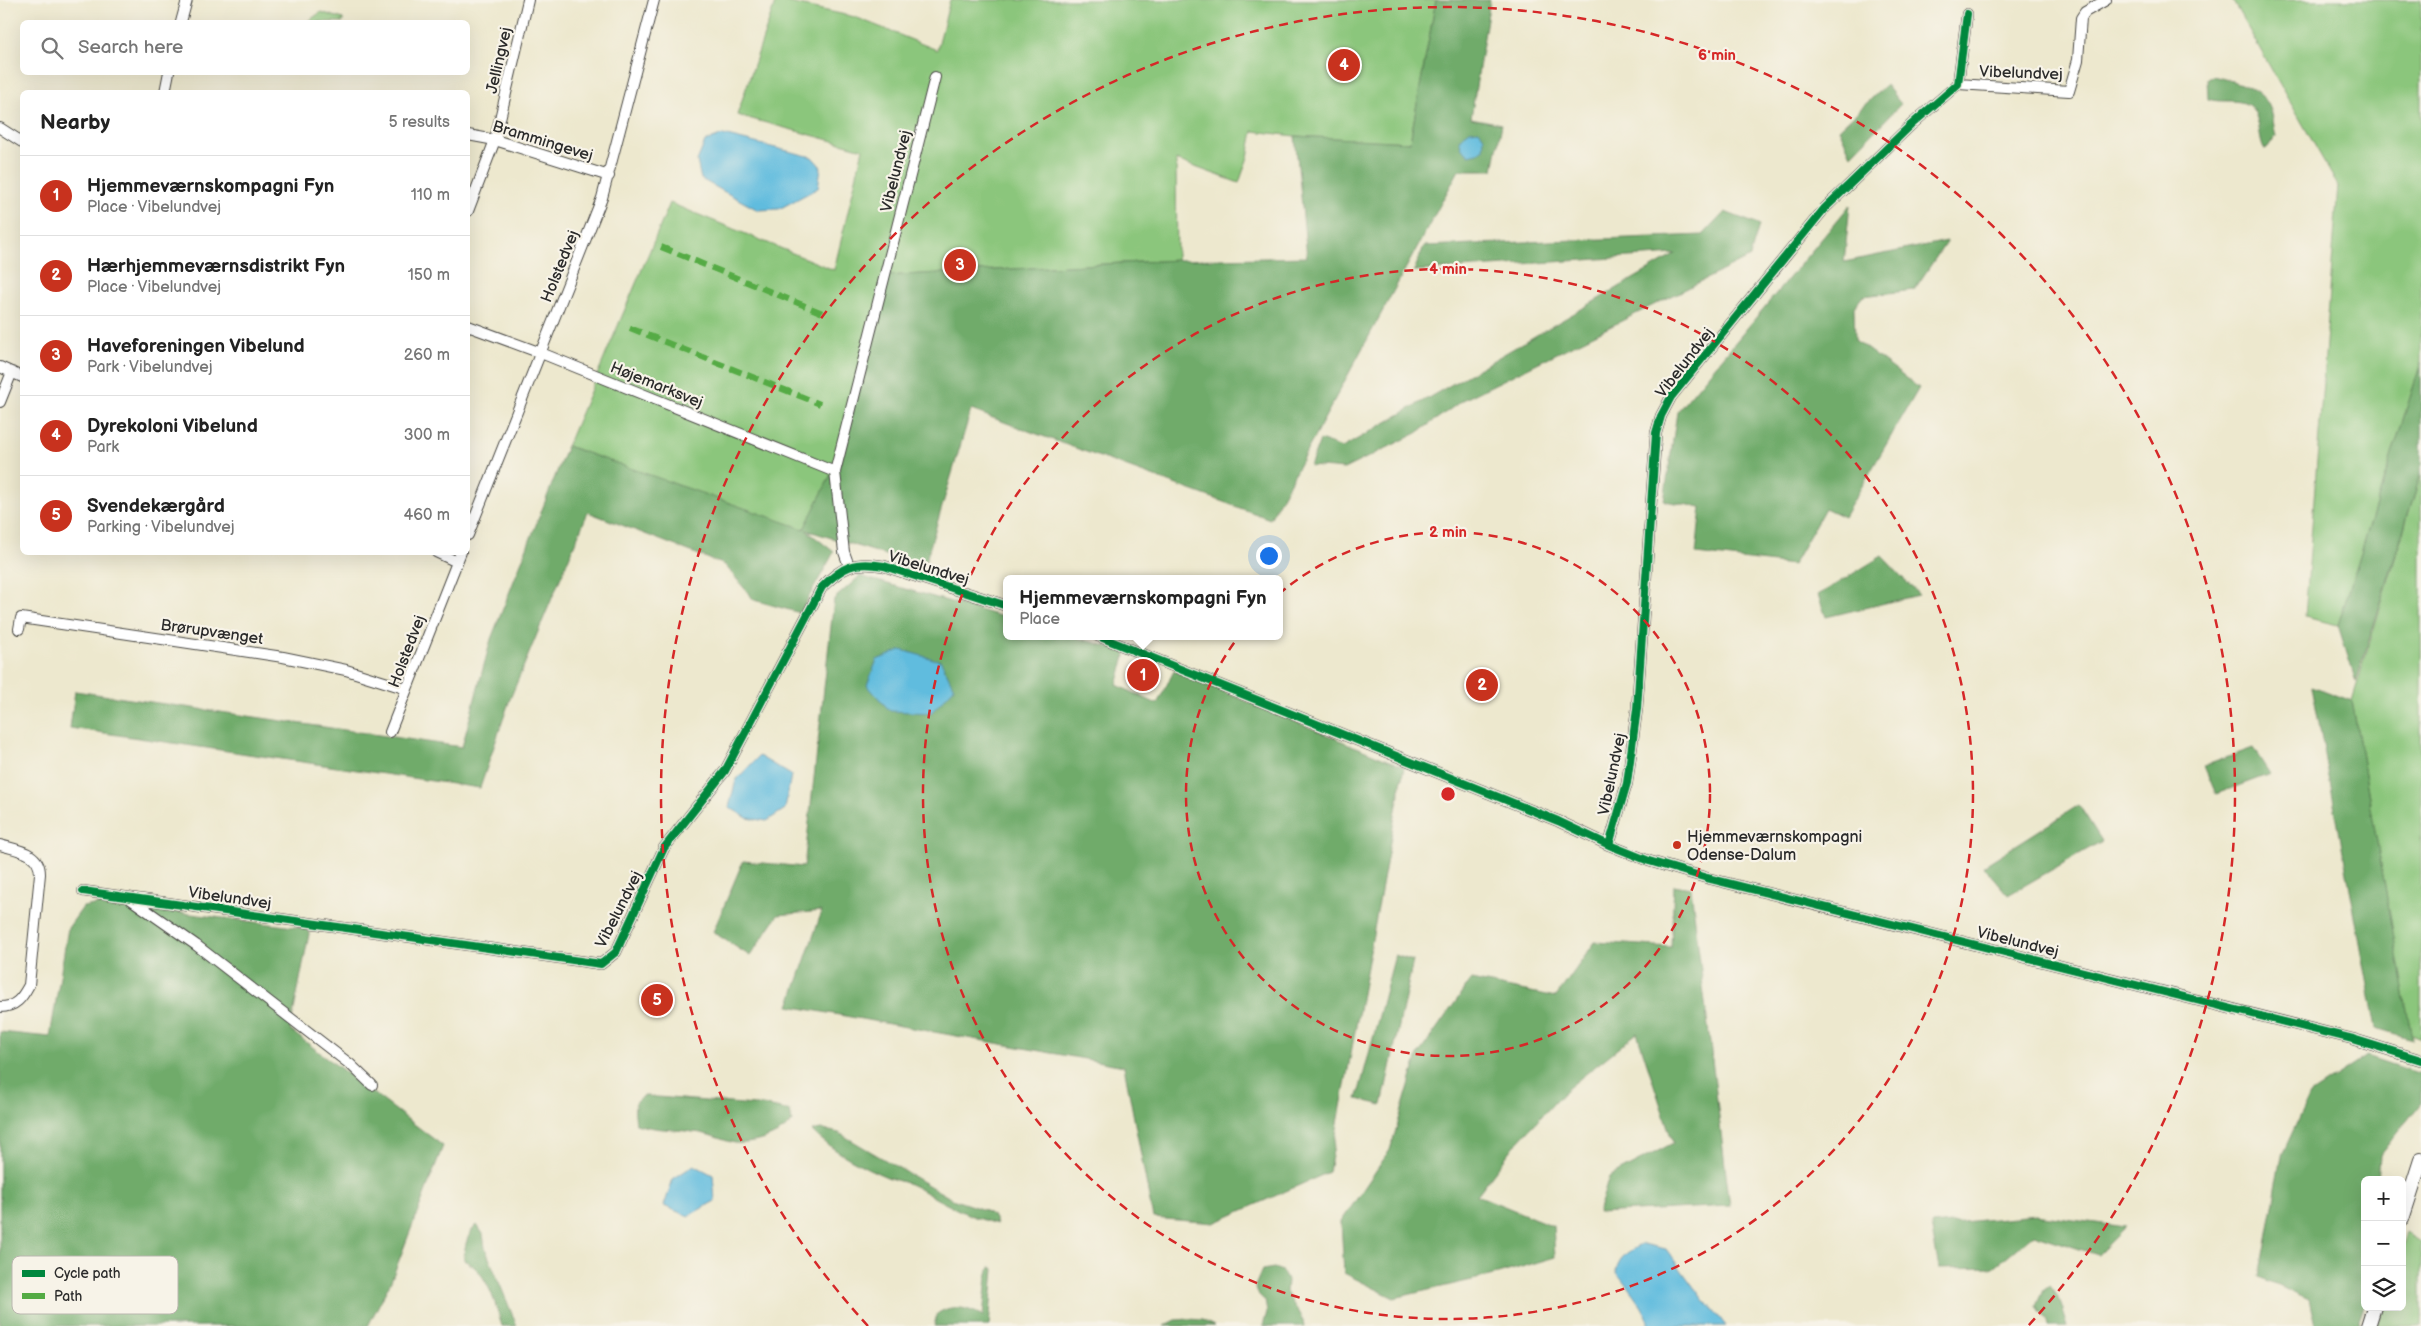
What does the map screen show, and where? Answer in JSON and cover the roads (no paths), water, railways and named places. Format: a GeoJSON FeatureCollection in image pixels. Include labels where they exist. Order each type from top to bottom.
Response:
{"type":"FeatureCollection","features":[{"type":"Feature","properties":{"kind":"street"},"geometry":{"type":"LineString","coordinates":[[182,20],[187,0]]}},
{"type":"Feature","properties":{"kind":"street","name":"Jellingvej"},"geometry":{"type":"LineString","coordinates":[[470,206],[495,140],[528,0]]}},
{"type":"Feature","properties":{"kind":"street","name":"Holstedvej"},"geometry":{"type":"LineString","coordinates":[[470,530],[609,176],[654,0]]}},
{"type":"Feature","properties":{"kind":"street","name":"Vibelundvej"},"geometry":{"type":"LineString","coordinates":[[1958,84],[2069,90],[2078,60],[2081,18],[2085,12],[2106,0]]}},
{"type":"Feature","properties":{"kind":"street","name":"Vibelundvej"},"geometry":{"type":"LineString","coordinates":[[1609,845],[1630,764],[1637,708],[1656,433],[1661,416],[1671,397],[1824,209],[1911,125],[1958,84],[1967,14]]}},
{"type":"Feature","properties":{"kind":"street"},"geometry":{"type":"LineString","coordinates":[[166,90],[169,75]]}},
{"type":"Feature","properties":{"kind":"street","name":"Vibelundvej"},"geometry":{"type":"LineString","coordinates":[[849,566],[844,552],[835,472],[935,77]]}},
{"type":"Feature","properties":{"kind":"street"},"geometry":{"type":"LineString","coordinates":[[0,128],[20,141]]}},
{"type":"Feature","properties":{"kind":"street","name":"Brammingevej"},"geometry":{"type":"LineString","coordinates":[[470,135],[495,140],[609,176]]}},
{"type":"Feature","properties":{"kind":"street","name":"Højemarksvej"},"geometry":{"type":"LineString","coordinates":[[470,327],[541,352],[835,472]]}},
{"type":"Feature","properties":{"kind":"street"},"geometry":{"type":"LineString","coordinates":[[0,367],[20,376]]}},
{"type":"Feature","properties":{"kind":"street"},"geometry":{"type":"LineString","coordinates":[[0,402],[12,372]]}},
{"type":"Feature","properties":{"kind":"street","name":"Holstedvej"},"geometry":{"type":"LineString","coordinates":[[390,732],[459,557]]}},
{"type":"Feature","properties":{"kind":"street","name":"Vibelundvej"},"geometry":{"type":"LineString","coordinates":[[83,891],[601,964],[616,952],[664,848],[725,771],[822,587],[836,573],[849,566],[865,563],[884,566],[1003,605]]}},
{"type":"Feature","properties":{"kind":"street","name":"Brørupvænget"},"geometry":{"type":"LineString","coordinates":[[19,629],[21,618],[283,657],[346,670],[407,689]]}},
{"type":"Feature","properties":{"kind":"street","name":"Vibelundvej"},"geometry":{"type":"LineString","coordinates":[[1108,640],[1541,814],[1649,861],[1707,878],[2353,1039],[2421,1060]]}},
{"type":"Feature","properties":{"kind":"street"},"geometry":{"type":"LineString","coordinates":[[0,846],[23,852],[35,859],[40,869],[28,985],[22,998],[14,1005],[0,1007]]}},
{"type":"Feature","properties":{"kind":"street","name":"Vibelundvej"},"geometry":{"type":"LineString","coordinates":[[126,896],[196,945],[350,1065],[372,1085]]}},
{"type":"Feature","properties":{"kind":"street"},"geometry":{"type":"LineString","coordinates":[[2406,1207],[2421,1160]]}},
{"type":"Feature","properties":{"kind":"street"},"geometry":{"type":"LineString","coordinates":[[2368,1326],[2373,1311]]}},
{"type":"Feature","properties":{"kind":"water"},"geometry":{"type":"Polygon","coordinates":[[[1479,130],[1484,138],[1483,149],[1478,153],[1469,155],[1462,149],[1459,139],[1470,131],[1479,130]]]}},
{"type":"Feature","properties":{"kind":"water"},"geometry":{"type":"Polygon","coordinates":[[[723,135],[812,157],[821,167],[818,188],[779,209],[758,210],[701,179],[697,161],[705,142],[723,135]]]}},
{"type":"Feature","properties":{"kind":"water"},"geometry":{"type":"Polygon","coordinates":[[[901,650],[941,661],[954,688],[931,713],[890,711],[867,685],[877,660],[901,650]]]}},
{"type":"Feature","properties":{"kind":"water"},"geometry":{"type":"Polygon","coordinates":[[[759,756],[791,775],[785,809],[767,821],[747,818],[729,807],[736,780],[759,756]]]}},
{"type":"Feature","properties":{"kind":"water"},"geometry":{"type":"Polygon","coordinates":[[[694,1165],[713,1175],[715,1201],[688,1216],[664,1206],[673,1179],[694,1165]]]}},
{"type":"Feature","properties":{"kind":"water"},"geometry":{"type":"Polygon","coordinates":[[[1643,1244],[1666,1249],[1704,1301],[1709,1304],[1726,1326],[1648,1326],[1648,1320],[1641,1306],[1616,1271],[1622,1257],[1643,1244]]]}},
{"type":"Feature","properties":{"kind":"place","name":"Dyrekoloni Vibelund"},"geometry":{"type":"Point","coordinates":[1344,65]}},
{"type":"Feature","properties":{"kind":"place","name":"Haveforeningen Vibelund"},"geometry":{"type":"Point","coordinates":[960,265]}},
{"type":"Feature","properties":{"kind":"place","name":"Hjemmeværnskompagni Fyn"},"geometry":{"type":"Point","coordinates":[1143,675]}},
{"type":"Feature","properties":{"kind":"place","name":"Hærhjemmeværnsdistrikt Fyn"},"geometry":{"type":"Point","coordinates":[1482,685]}},
{"type":"Feature","properties":{"kind":"place","name":"Hjemmeværnskompagni Odense-Dalum"},"geometry":{"type":"Point","coordinates":[1677,845]}},
{"type":"Feature","properties":{"kind":"place","name":"Svendekærgård"},"geometry":{"type":"Point","coordinates":[657,1000]}}]}
